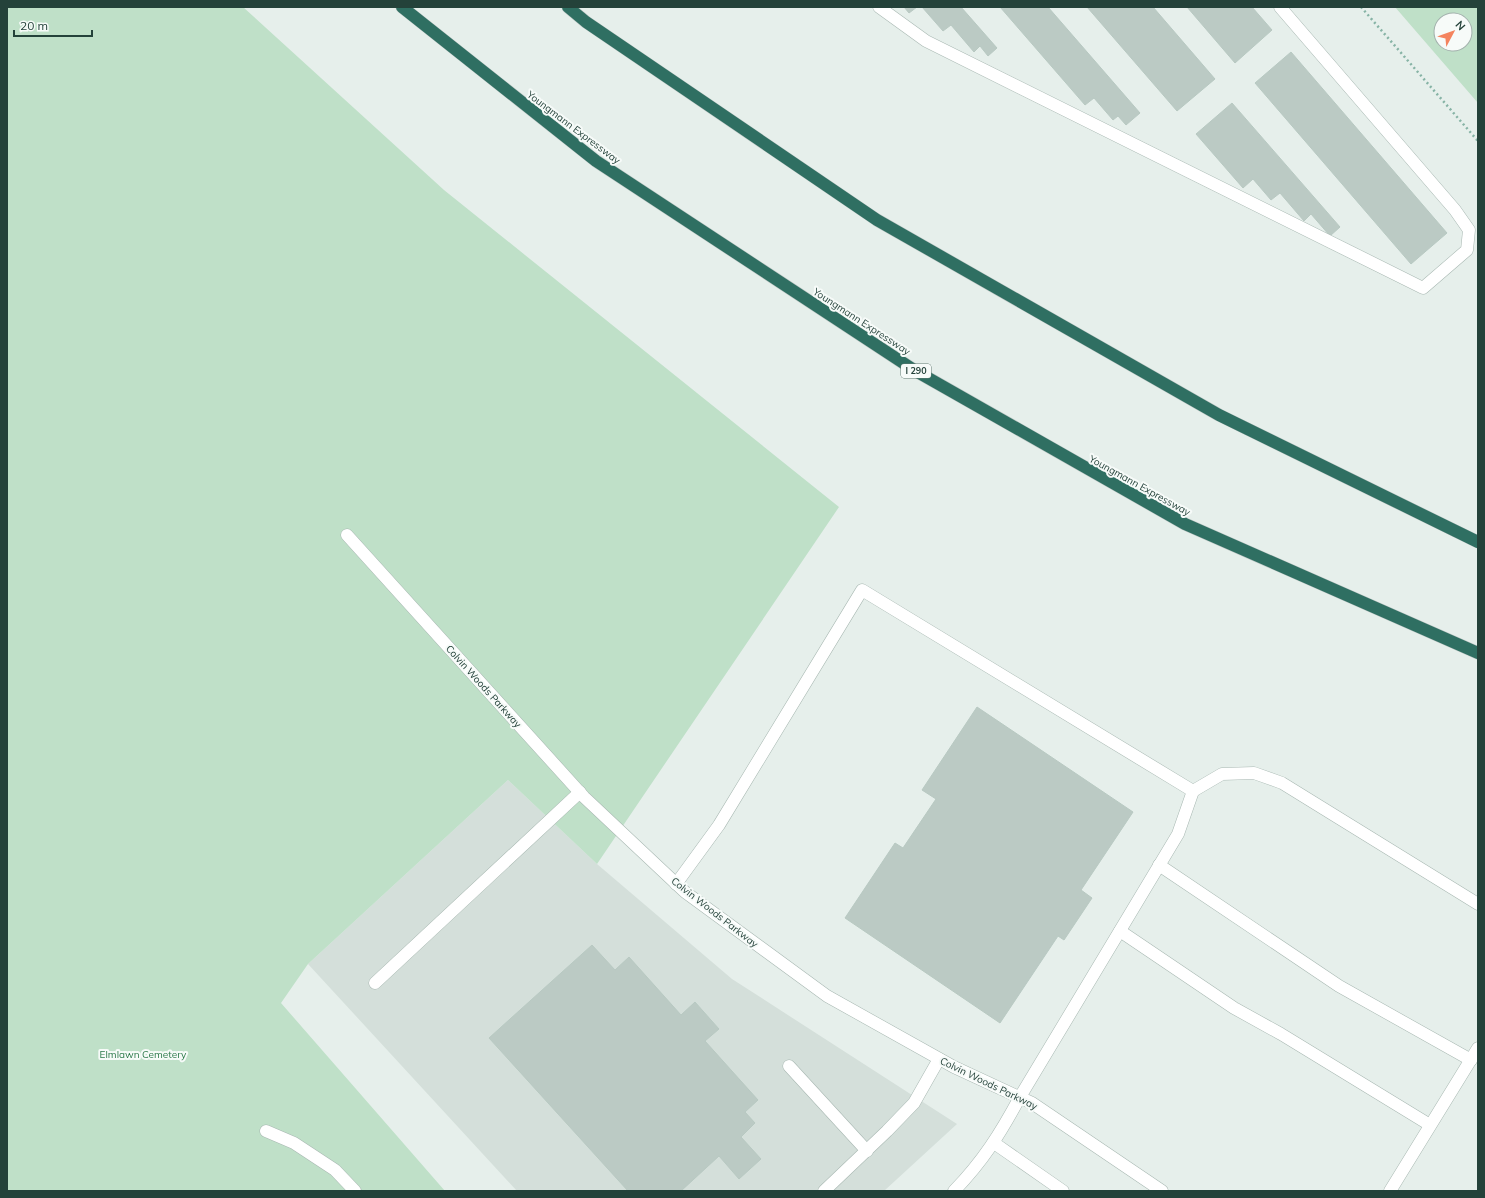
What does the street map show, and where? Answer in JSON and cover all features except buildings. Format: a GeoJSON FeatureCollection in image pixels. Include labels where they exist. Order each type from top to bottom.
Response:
{"type":"FeatureCollection","features":[{"type":"Feature","properties":{"kind":"highway","name":"Youngmann Expressway"},"geometry":{"type":"LineString","coordinates":[[402,7],[596,161],[914,370],[1185,524],[1478,653]]}},
{"type":"Feature","properties":{"kind":"highway"},"geometry":{"type":"LineString","coordinates":[[568,7],[586,22],[877,220],[1219,415],[1478,542]]}},
{"type":"Feature","properties":{"kind":"street"},"geometry":{"type":"LineString","coordinates":[[879,7],[926,41],[1423,288],[1467,250],[1469,230],[1455,210],[1280,7]]}},
{"type":"Feature","properties":{"kind":"street","name":"Colvin Woods Parkway"},"geometry":{"type":"LineString","coordinates":[[347,535],[580,792],[676,884],[827,996],[939,1059],[1032,1102],[1162,1191]]}},
{"type":"Feature","properties":{"kind":"street"},"geometry":{"type":"LineString","coordinates":[[676,884],[719,825],[862,590],[1193,791]]}},
{"type":"Feature","properties":{"kind":"street"},"geometry":{"type":"LineString","coordinates":[[954,1191],[972,1173],[994,1143],[1178,834],[1193,791],[1222,774],[1254,773],[1282,783],[1478,904]]}},
{"type":"Feature","properties":{"kind":"street"},"geometry":{"type":"LineString","coordinates":[[374,983],[580,792]]}},
{"type":"Feature","properties":{"kind":"street"},"geometry":{"type":"LineString","coordinates":[[1159,865],[1339,986],[1471,1060]]}},
{"type":"Feature","properties":{"kind":"street"},"geometry":{"type":"LineString","coordinates":[[1120,931],[1234,1008],[1282,1034],[1430,1125]]}},
{"type":"Feature","properties":{"kind":"street"},"geometry":{"type":"LineString","coordinates":[[1390,1191],[1478,1048]]}},
{"type":"Feature","properties":{"kind":"street"},"geometry":{"type":"LineString","coordinates":[[824,1191],[914,1103],[939,1059]]}},
{"type":"Feature","properties":{"kind":"street"},"geometry":{"type":"LineString","coordinates":[[789,1066],[867,1150]]}},
{"type":"Feature","properties":{"kind":"street"},"geometry":{"type":"LineString","coordinates":[[266,1131],[294,1143],[335,1170],[355,1191]]}},
{"type":"Feature","properties":{"kind":"street"},"geometry":{"type":"LineString","coordinates":[[994,1143],[1063,1191]]}},
{"type":"Feature","properties":{"kind":"path"},"geometry":{"type":"LineString","coordinates":[[1361,7],[1478,141]]}},
{"type":"Feature","properties":{"kind":"shaded area"},"geometry":{"type":"Polygon","coordinates":[[[508,780],[597,864],[732,979],[957,1124],[884,1191],[517,1191],[308,964],[508,780]]]}},
{"type":"Feature","properties":{"kind":"green space","name":"Elmlawn Cemetery"},"geometry":{"type":"Polygon","coordinates":[[[7,7],[243,7],[444,190],[839,507],[597,864],[508,780],[308,964],[281,1003],[445,1191],[7,1191],[7,7]]]}},
{"type":"Feature","properties":{"kind":"green space"},"geometry":{"type":"Polygon","coordinates":[[[1395,7],[1478,7],[1478,103],[1434,52],[1473,52],[1473,12],[1433,12],[1433,51],[1395,7]]]}}]}
